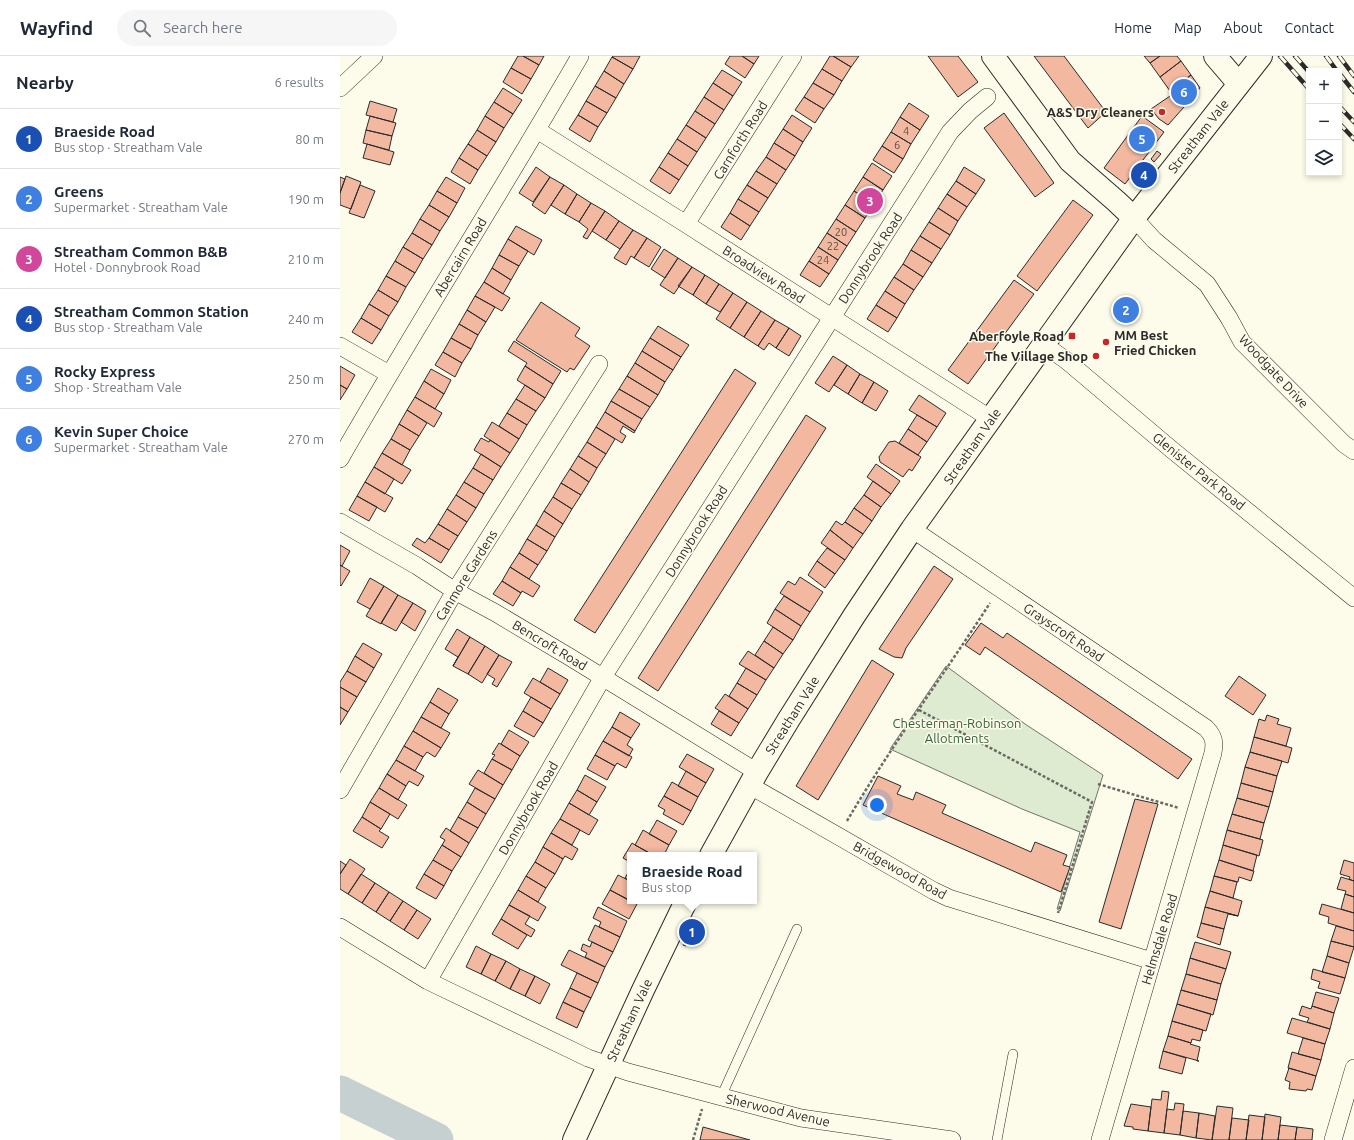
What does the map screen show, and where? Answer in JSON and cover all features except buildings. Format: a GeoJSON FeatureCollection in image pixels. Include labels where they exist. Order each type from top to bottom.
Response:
{"type":"FeatureCollection","features":[{"type":"Feature","properties":{"kind":"main road"},"geometry":{"type":"LineString","coordinates":[[994,56],[1070,161],[1134,218]]}},
{"type":"Feature","properties":{"kind":"main road"},"geometry":{"type":"LineString","coordinates":[[1215,56],[1239,84]]}},
{"type":"Feature","properties":{"kind":"main road","name":"Streatham Vale"},"geometry":{"type":"LineString","coordinates":[[713,852],[753,779],[854,616],[912,529],[1134,218],[1261,56]]}},
{"type":"Feature","properties":{"kind":"main road","name":"Streatham Vale"},"geometry":{"type":"LineString","coordinates":[[574,1140],[685,904]]}},
{"type":"Feature","properties":{"kind":"street"},"geometry":{"type":"LineString","coordinates":[[340,88],[374,56]]}},
{"type":"Feature","properties":{"kind":"street","name":"Abercairn Road"},"geometry":{"type":"LineString","coordinates":[[340,459],[389,374],[537,130],[580,56]]}},
{"type":"Feature","properties":{"kind":"street","name":"Carnforth Road"},"geometry":{"type":"LineString","coordinates":[[686,224],[793,56]]}},
{"type":"Feature","properties":{"kind":"street","name":"Donnybrook Road"},"geometry":{"type":"LineString","coordinates":[[428,981],[603,677],[950,132],[970,111],[987,97]]}},
{"type":"Feature","properties":{"kind":"street","name":"Broadview Road"},"geometry":{"type":"LineString","coordinates":[[537,130],[991,419]]}},
{"type":"Feature","properties":{"kind":"street","name":"Woodgate Drive"},"geometry":{"type":"LineString","coordinates":[[1134,218],[1154,240],[1207,284],[1229,318],[1242,342],[1344,444],[1354,451]]}},
{"type":"Feature","properties":{"kind":"street","name":"Glenister Park Road"},"geometry":{"type":"LineString","coordinates":[[1044,344],[1067,361],[1171,449],[1354,598]]}},
{"type":"Feature","properties":{"kind":"street"},"geometry":{"type":"LineString","coordinates":[[340,346],[389,374]]}},
{"type":"Feature","properties":{"kind":"street","name":"Canmore Gardens"},"geometry":{"type":"LineString","coordinates":[[340,790],[455,591],[599,364]]}},
{"type":"Feature","properties":{"kind":"street","name":"Bencroft Road"},"geometry":{"type":"LineString","coordinates":[[340,522],[603,677],[753,779]]}},
{"type":"Feature","properties":{"kind":"street","name":"Grayscroft Road"},"geometry":{"type":"LineString","coordinates":[[912,529],[1206,728],[1211,733],[1213,738]]}},
{"type":"Feature","properties":{"kind":"street","name":"Helmsdale Road"},"geometry":{"type":"LineString","coordinates":[[1100,1140],[1213,753],[1213,738]]}},
{"type":"Feature","properties":{"kind":"street","name":"Bridgewood Road"},"geometry":{"type":"LineString","coordinates":[[753,779],[934,891],[949,898],[1152,961]]}},
{"type":"Feature","properties":{"kind":"street","name":"Sherwood Avenue"},"geometry":{"type":"LineString","coordinates":[[340,927],[428,981],[588,1058],[608,1065],[801,1118],[952,1140]]}},
{"type":"Feature","properties":{"kind":"street"},"geometry":{"type":"LineString","coordinates":[[1333,1140],[1354,1068]]}},
{"type":"Feature","properties":{"kind":"lane"},"geometry":{"type":"LineString","coordinates":[[714,1095],[797,929]]}},
{"type":"Feature","properties":{"kind":"lane"},"geometry":{"type":"LineString","coordinates":[[998,1140],[1013,1054]]}},
{"type":"Feature","properties":{"kind":"path"},"geometry":{"type":"LineString","coordinates":[[846,822],[892,749],[948,668],[990,603]]}},
{"type":"Feature","properties":{"kind":"path"},"geometry":{"type":"LineString","coordinates":[[919,710],[1092,802],[1058,913]]}},
{"type":"Feature","properties":{"kind":"path"},"geometry":{"type":"LineString","coordinates":[[1098,784],[1181,809]]}},
{"type":"Feature","properties":{"kind":"path"},"geometry":{"type":"LineString","coordinates":[[693,1140],[714,1095]]}},
{"type":"Feature","properties":{"kind":"green space","name":"Chesterman-Robinson Allotments"},"geometry":{"type":"Polygon","coordinates":[[[946,666],[1025,724],[1103,775],[1060,911],[1057,909],[1080,832],[1022,809],[890,749],[946,666]]]}},
{"type":"Feature","properties":{"kind":"waterway"},"geometry":{"type":"LineString","coordinates":[[340,1093],[436,1140]]}},
{"type":"Feature","properties":{"kind":"railway"},"geometry":{"type":"LineString","coordinates":[[1280,56],[1306,86]]}},
{"type":"Feature","properties":{"kind":"railway"},"geometry":{"type":"LineString","coordinates":[[1295,56],[1306,69]]}},
{"type":"Feature","properties":{"kind":"railway"},"geometry":{"type":"LineString","coordinates":[[1326,56],[1335,68]]}},
{"type":"Feature","properties":{"kind":"railway"},"geometry":{"type":"LineString","coordinates":[[1339,56],[1354,76]]}},
{"type":"Feature","properties":{"kind":"railway"},"geometry":{"type":"LineString","coordinates":[[1342,77],[1354,92]]}},
{"type":"Feature","properties":{"kind":"railway"},"geometry":{"type":"LineString","coordinates":[[1342,109],[1354,122]]}},
{"type":"Feature","properties":{"kind":"railway"},"geometry":{"type":"LineString","coordinates":[[1342,126],[1354,139]]}},
{"type":"Feature","properties":{"kind":"place","name":"Kevin Super Choice"},"geometry":{"type":"Point","coordinates":[1184,92]}},
{"type":"Feature","properties":{"kind":"place","name":"A&S Dry Cleaners"},"geometry":{"type":"Point","coordinates":[1162,112]}},
{"type":"Feature","properties":{"kind":"place","name":"Rocky Express"},"geometry":{"type":"Point","coordinates":[1142,139]}},
{"type":"Feature","properties":{"kind":"place","name":"Streatham Common Station"},"geometry":{"type":"Point","coordinates":[1144,175]}},
{"type":"Feature","properties":{"kind":"place","name":"Streatham Common B&B"},"geometry":{"type":"Point","coordinates":[870,201]}},
{"type":"Feature","properties":{"kind":"place","name":"Greens"},"geometry":{"type":"Point","coordinates":[1126,310]}},
{"type":"Feature","properties":{"kind":"place","name":"Aberfoyle Road"},"geometry":{"type":"Point","coordinates":[1072,336]}},
{"type":"Feature","properties":{"kind":"place","name":"MM Best Fried Chicken"},"geometry":{"type":"Point","coordinates":[1106,342]}},
{"type":"Feature","properties":{"kind":"place","name":"The Village Shop"},"geometry":{"type":"Point","coordinates":[1096,356]}},
{"type":"Feature","properties":{"kind":"place","name":"Braeside Road"},"geometry":{"type":"Point","coordinates":[692,932]}}]}
